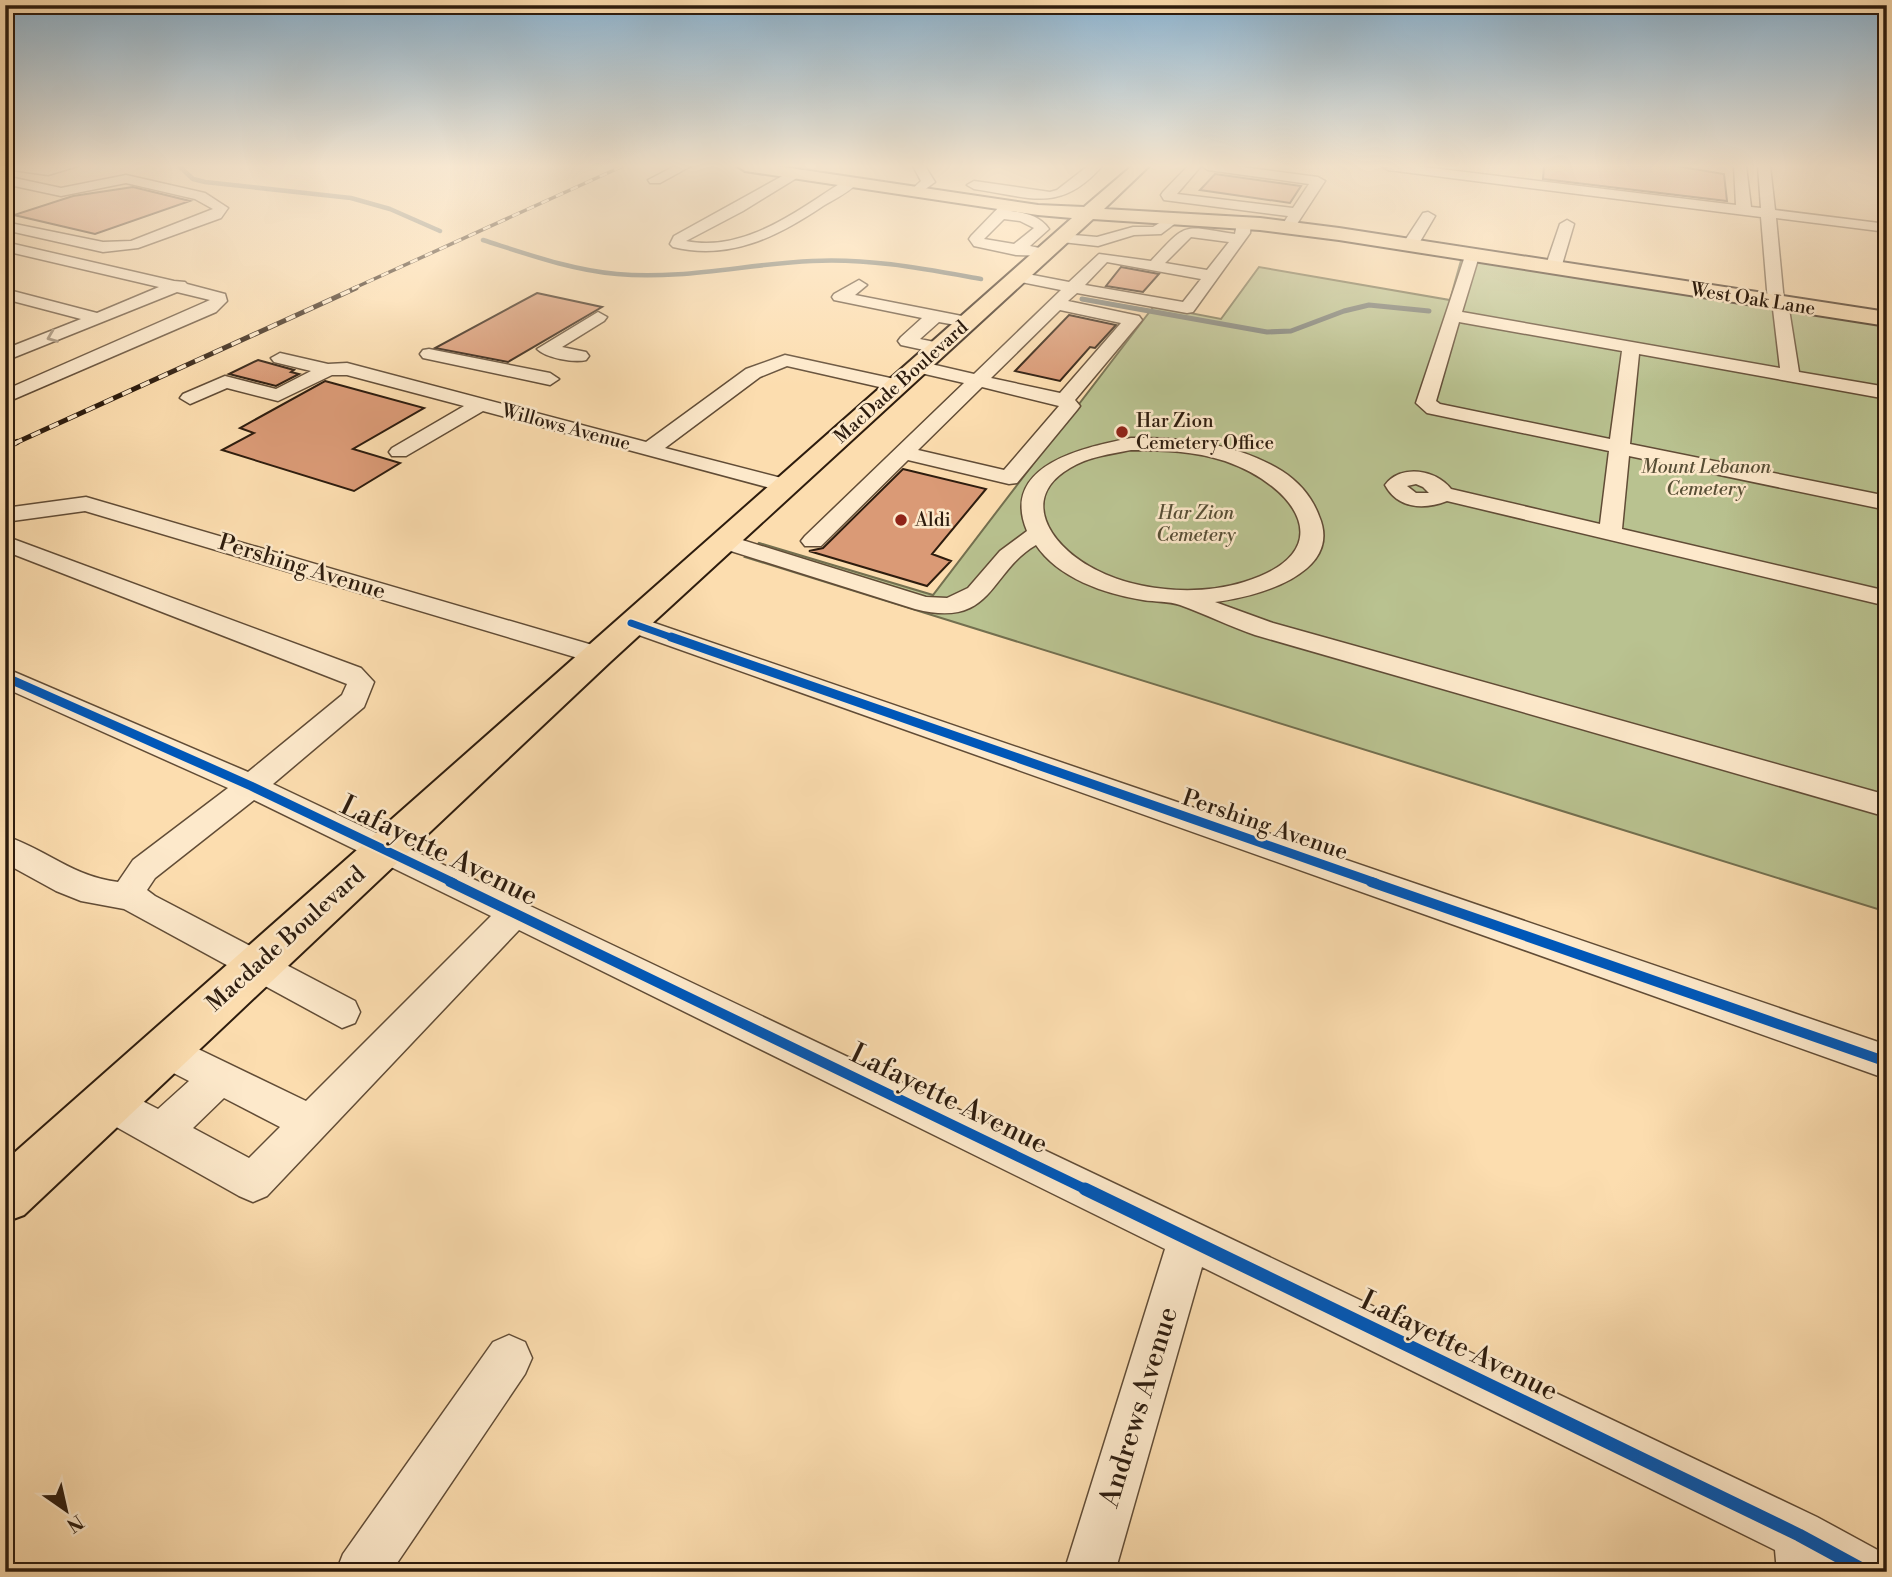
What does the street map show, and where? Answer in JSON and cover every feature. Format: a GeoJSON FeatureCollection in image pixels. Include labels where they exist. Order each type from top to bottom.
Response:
{"type":"FeatureCollection","features":[{"type":"Feature","properties":{"kind":"main road"},"geometry":{"type":"LineString","coordinates":[[1017,277],[1059,240]]}},
{"type":"Feature","properties":{"kind":"main road","name":"West Oak Lane"},"geometry":{"type":"LineString","coordinates":[[1381,240],[1471,256],[1887,319]]}},
{"type":"Feature","properties":{"kind":"main road","name":"MacDade Boulevard"},"geometry":{"type":"LineString","coordinates":[[785,486],[1017,277]]}},
{"type":"Feature","properties":{"kind":"main road","name":"Macdade Boulevard"},"geometry":{"type":"LineString","coordinates":[[5,1196],[785,486]]}},
{"type":"Feature","properties":{"kind":"street"},"geometry":{"type":"LineString","coordinates":[[68,240],[103,247],[133,245],[148,240]]}},
{"type":"Feature","properties":{"kind":"street"},"geometry":{"type":"LineString","coordinates":[[681,240],[677,242],[682,245],[712,247],[752,240]]}},
{"type":"Feature","properties":{"kind":"street"},"geometry":{"type":"LineString","coordinates":[[976,240],[979,243],[1044,253]]}},
{"type":"Feature","properties":{"kind":"street"},"geometry":{"type":"LineString","coordinates":[[1016,250],[1029,240]]}},
{"type":"Feature","properties":{"kind":"street"},"geometry":{"type":"LineString","coordinates":[[1086,240],[1098,242],[1106,240]]}},
{"type":"Feature","properties":{"kind":"street"},"geometry":{"type":"LineString","coordinates":[[1154,266],[1179,240]]}},
{"type":"Feature","properties":{"kind":"street"},"geometry":{"type":"LineString","coordinates":[[1017,277],[1187,308],[1236,240]]}},
{"type":"Feature","properties":{"kind":"street"},"geometry":{"type":"LineString","coordinates":[[1410,246],[1414,240]]}},
{"type":"Feature","properties":{"kind":"street"},"geometry":{"type":"LineString","coordinates":[[1553,268],[1562,240]]}},
{"type":"Feature","properties":{"kind":"street"},"geometry":{"type":"LineString","coordinates":[[1769,240],[1776,302],[1781,309],[1784,374]]}},
{"type":"Feature","properties":{"kind":"street"},"geometry":{"type":"LineString","coordinates":[[5,246],[180,285],[219,297],[219,301],[210,308],[5,397]]}},
{"type":"Feature","properties":{"kind":"street"},"geometry":{"type":"LineString","coordinates":[[1471,256],[1426,403],[1429,406],[1440,411],[1887,503]]}},
{"type":"Feature","properties":{"kind":"street"},"geometry":{"type":"LineString","coordinates":[[813,541],[1104,257],[1212,276]]}},
{"type":"Feature","properties":{"kind":"street"},"geometry":{"type":"LineString","coordinates":[[7,354],[180,285]]}},
{"type":"Feature","properties":{"kind":"street"},"geometry":{"type":"LineString","coordinates":[[859,285],[841,297],[967,322]]}},
{"type":"Feature","properties":{"kind":"street"},"geometry":{"type":"LineString","coordinates":[[5,294],[98,318]]}},
{"type":"Feature","properties":{"kind":"street"},"geometry":{"type":"LineString","coordinates":[[1056,304],[1133,320],[1064,400]]}},
{"type":"Feature","properties":{"kind":"street"},"geometry":{"type":"LineString","coordinates":[[1454,316],[1887,393]]}},
{"type":"Feature","properties":{"kind":"street"},"geometry":{"type":"LineString","coordinates":[[580,356],[546,349],[598,317]]}},
{"type":"Feature","properties":{"kind":"street"},"geometry":{"type":"LineString","coordinates":[[933,317],[907,341],[938,348]]}},
{"type":"Feature","properties":{"kind":"street"},"geometry":{"type":"LineString","coordinates":[[1610,533],[1631,347]]}},
{"type":"Feature","properties":{"kind":"street"},"geometry":{"type":"LineString","coordinates":[[429,354],[555,374],[540,390],[508,411]]}},
{"type":"Feature","properties":{"kind":"street","name":"Willows Avenue"},"geometry":{"type":"LineString","coordinates":[[281,358],[481,404],[785,486]]}},
{"type":"Feature","properties":{"kind":"street"},"geometry":{"type":"LineString","coordinates":[[650,450],[753,373],[785,360],[897,385]]}},
{"type":"Feature","properties":{"kind":"street"},"geometry":{"type":"LineString","coordinates":[[904,453],[1009,478],[1070,405],[1064,400],[918,367]]}},
{"type":"Feature","properties":{"kind":"street"},"geometry":{"type":"LineString","coordinates":[[190,398],[225,382],[278,395],[337,370]]}},
{"type":"Feature","properties":{"kind":"street"},"geometry":{"type":"LineString","coordinates":[[399,452],[481,404]]}},
{"type":"Feature","properties":{"kind":"street"},"geometry":{"type":"LineString","coordinates":[[1131,444],[1174,444],[1216,452],[1255,466],[1287,485],[1307,509],[1313,535],[1302,560],[1274,581],[1233,594],[1183,597],[1135,591],[1093,577],[1059,557],[1038,534],[1031,509],[1038,485],[1060,465],[1092,451],[1131,444]]}},
{"type":"Feature","properties":{"kind":"street"},"geometry":{"type":"LineString","coordinates":[[1441,493],[1887,599]]}},
{"type":"Feature","properties":{"kind":"street","name":"Pershing Avenue"},"geometry":{"type":"LineString","coordinates":[[5,515],[86,503],[597,655]]}},
{"type":"Feature","properties":{"kind":"street"},"geometry":{"type":"LineString","coordinates":[[723,541],[924,604],[946,607],[973,598],[1014,549],[1038,534]]}},
{"type":"Feature","properties":{"kind":"street"},"geometry":{"type":"LineString","coordinates":[[5,542],[352,674],[361,682],[354,700],[251,786],[144,869],[134,880],[132,897]]}},
{"type":"Feature","properties":{"kind":"street"},"geometry":{"type":"LineString","coordinates":[[1183,597],[1225,616],[1264,629],[1887,806]]}},
{"type":"Feature","properties":{"kind":"street","name":"Pershing Avenue"},"geometry":{"type":"LineString","coordinates":[[631,624],[1887,1062]]}},
{"type":"Feature","properties":{"kind":"street","name":"Lafayette Avenue"},"geometry":{"type":"LineString","coordinates":[[5,677],[251,786],[1188,1241],[1800,1554],[1867,1572]]}},
{"type":"Feature","properties":{"kind":"street"},"geometry":{"type":"LineString","coordinates":[[5,848],[67,882],[93,892],[132,897],[342,1012]]}},
{"type":"Feature","properties":{"kind":"street"},"geometry":{"type":"LineString","coordinates":[[109,1102],[253,1182],[515,913]]}},
{"type":"Feature","properties":{"kind":"street"},"geometry":{"type":"LineString","coordinates":[[165,1050],[311,1123]]}},
{"type":"Feature","properties":{"kind":"street"},"geometry":{"type":"LineString","coordinates":[[162,1131],[219,1077]]}},
{"type":"Feature","properties":{"kind":"street","name":"Andrews Avenue"},"geometry":{"type":"LineString","coordinates":[[1089,1572],[1188,1241]]}},
{"type":"Feature","properties":{"kind":"street"},"geometry":{"type":"LineString","coordinates":[[361,1572],[509,1358]]}},
{"type":"Feature","properties":{"kind":"green space"},"geometry":{"type":"Polygon","coordinates":[[[1462,257],[1887,324],[1887,912],[745,557],[759,543],[933,595],[1154,306],[1221,319],[1259,267],[1450,300],[1462,257]]]}},
{"type":"Feature","properties":{"kind":"building"},"geometry":{"type":"Polygon","coordinates":[[[1121,267],[1159,274],[1143,292],[1106,286],[1121,267]]]}},
{"type":"Feature","properties":{"kind":"building"},"geometry":{"type":"Polygon","coordinates":[[[537,293],[602,307],[508,362],[435,348],[537,293]]]}},
{"type":"Feature","properties":{"kind":"building"},"geometry":{"type":"Polygon","coordinates":[[[1069,315],[1116,325],[1095,348],[1090,347],[1060,381],[1015,371],[1069,315]]]}},
{"type":"Feature","properties":{"kind":"building"},"geometry":{"type":"Polygon","coordinates":[[[258,360],[294,370],[291,372],[299,374],[276,386],[229,374],[258,360]]]}},
{"type":"Feature","properties":{"kind":"building"},"geometry":{"type":"Polygon","coordinates":[[[325,381],[424,408],[353,449],[400,463],[354,491],[222,450],[254,433],[240,428],[325,381]]]}},
{"type":"Feature","properties":{"kind":"building","name":"Aldi"},"geometry":{"type":"Polygon","coordinates":[[[903,469],[986,489],[932,554],[951,561],[927,586],[809,551],[823,548],[903,469]]]}},
{"type":"Feature","properties":{"kind":"waterway"},"geometry":{"type":"LineString","coordinates":[[483,240],[566,265],[617,274],[666,275],[788,263],[855,261],[981,279]]}},
{"type":"Feature","properties":{"kind":"waterway"},"geometry":{"type":"LineString","coordinates":[[1082,299],[1267,332],[1291,331],[1344,311],[1369,305],[1429,311]]}},
{"type":"Feature","properties":{"kind":"railway"},"geometry":{"type":"LineString","coordinates":[[352,289],[461,240]]}},
{"type":"Feature","properties":{"kind":"railway"},"geometry":{"type":"LineString","coordinates":[[13,444],[356,288]]}},
{"type":"Feature","properties":{"kind":"railway"},"geometry":{"type":"LineString","coordinates":[[13,444],[17,442]]}},
{"type":"Feature","properties":{"kind":"railway"},"geometry":{"type":"LineString","coordinates":[[5,448],[13,444]]}},
{"type":"Feature","properties":{"kind":"cycle path"},"geometry":{"type":"LineString","coordinates":[[631,623],[1887,1062]]}},
{"type":"Feature","properties":{"kind":"cycle path"},"geometry":{"type":"LineString","coordinates":[[5,677],[251,786],[385,850],[1799,1535],[1867,1572]]}},
{"type":"Feature","properties":{"kind":"place","name":"Har Zion Cemetery Office"},"geometry":{"type":"Point","coordinates":[1122,432]}},
{"type":"Feature","properties":{"kind":"place","name":"Aldi"},"geometry":{"type":"Point","coordinates":[901,520]}},
{"type":"Feature","properties":{"kind":"park label","name":"Mount Lebanon Cemetery"},"geometry":{"type":"Point","coordinates":[1706,478]}},
{"type":"Feature","properties":{"kind":"park label","name":"Har Zion Cemetery"},"geometry":{"type":"Point","coordinates":[1196,524]}}]}
